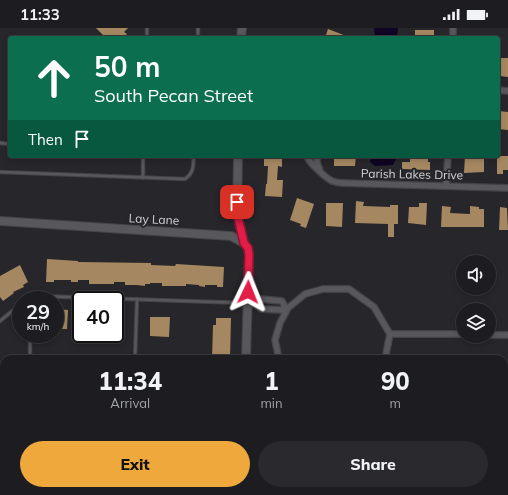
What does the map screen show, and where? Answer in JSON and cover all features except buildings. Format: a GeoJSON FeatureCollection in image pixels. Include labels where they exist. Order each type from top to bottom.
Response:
{"type":"FeatureCollection","features":[{"type":"Feature","properties":{"kind":"street"},"geometry":{"type":"LineString","coordinates":[[238,158],[237,213],[244,243],[248,248],[252,303],[246,355]]}},
{"type":"Feature","properties":{"kind":"street","name":"Parish Lakes Drive"},"geometry":{"type":"LineString","coordinates":[[307,158],[308,161],[325,176],[333,181],[342,183],[508,188]]}},
{"type":"Feature","properties":{"kind":"street"},"geometry":{"type":"LineString","coordinates":[[317,158],[320,171]]}},
{"type":"Feature","properties":{"kind":"street"},"geometry":{"type":"LineString","coordinates":[[446,186],[448,158]]}},
{"type":"Feature","properties":{"kind":"street","name":"Lay Lane"},"geometry":{"type":"LineString","coordinates":[[0,221],[231,236],[244,243]]}},
{"type":"Feature","properties":{"kind":"street"},"geometry":{"type":"LineString","coordinates":[[252,303],[261,309],[282,310],[305,294],[323,289],[349,289],[374,307],[390,334],[386,355]]}},
{"type":"Feature","properties":{"kind":"street"},"geometry":{"type":"LineString","coordinates":[[252,303],[261,299],[282,301],[287,307]]}},
{"type":"Feature","properties":{"kind":"street"},"geometry":{"type":"LineString","coordinates":[[278,355],[275,340],[287,307]]}},
{"type":"Feature","properties":{"kind":"street"},"geometry":{"type":"LineString","coordinates":[[390,334],[456,334]]}},
{"type":"Feature","properties":{"kind":"street"},"geometry":{"type":"LineString","coordinates":[[496,335],[508,335]]}},
{"type":"Feature","properties":{"kind":"lane"},"geometry":{"type":"LineString","coordinates":[[143,158],[143,178]]}},
{"type":"Feature","properties":{"kind":"lane"},"geometry":{"type":"LineString","coordinates":[[0,172],[185,179],[190,175],[193,168],[194,158]]}},
{"type":"Feature","properties":{"kind":"lane"},"geometry":{"type":"LineString","coordinates":[[64,297],[252,303]]}},
{"type":"Feature","properties":{"kind":"lane"},"geometry":{"type":"LineString","coordinates":[[135,355],[137,299]]}},
{"type":"Feature","properties":{"kind":"lane"},"geometry":{"type":"LineString","coordinates":[[0,321],[12,311]]}},
{"type":"Feature","properties":{"kind":"lane"},"geometry":{"type":"LineString","coordinates":[[30,343],[30,355]]}},
{"type":"Feature","properties":{"kind":"shaded area"},"geometry":{"type":"Polygon","coordinates":[[[374,28],[398,28],[397,36],[375,36],[374,28]]]}},
{"type":"Feature","properties":{"kind":"shaded area"},"geometry":{"type":"Polygon","coordinates":[[[371,158],[396,159],[393,165],[375,166],[370,162],[371,158]]]}},
{"type":"Feature","properties":{"kind":"route"},"geometry":{"type":"LineString","coordinates":[[237,202],[237,213],[244,243],[248,248],[249,255],[248,292]]}}]}
